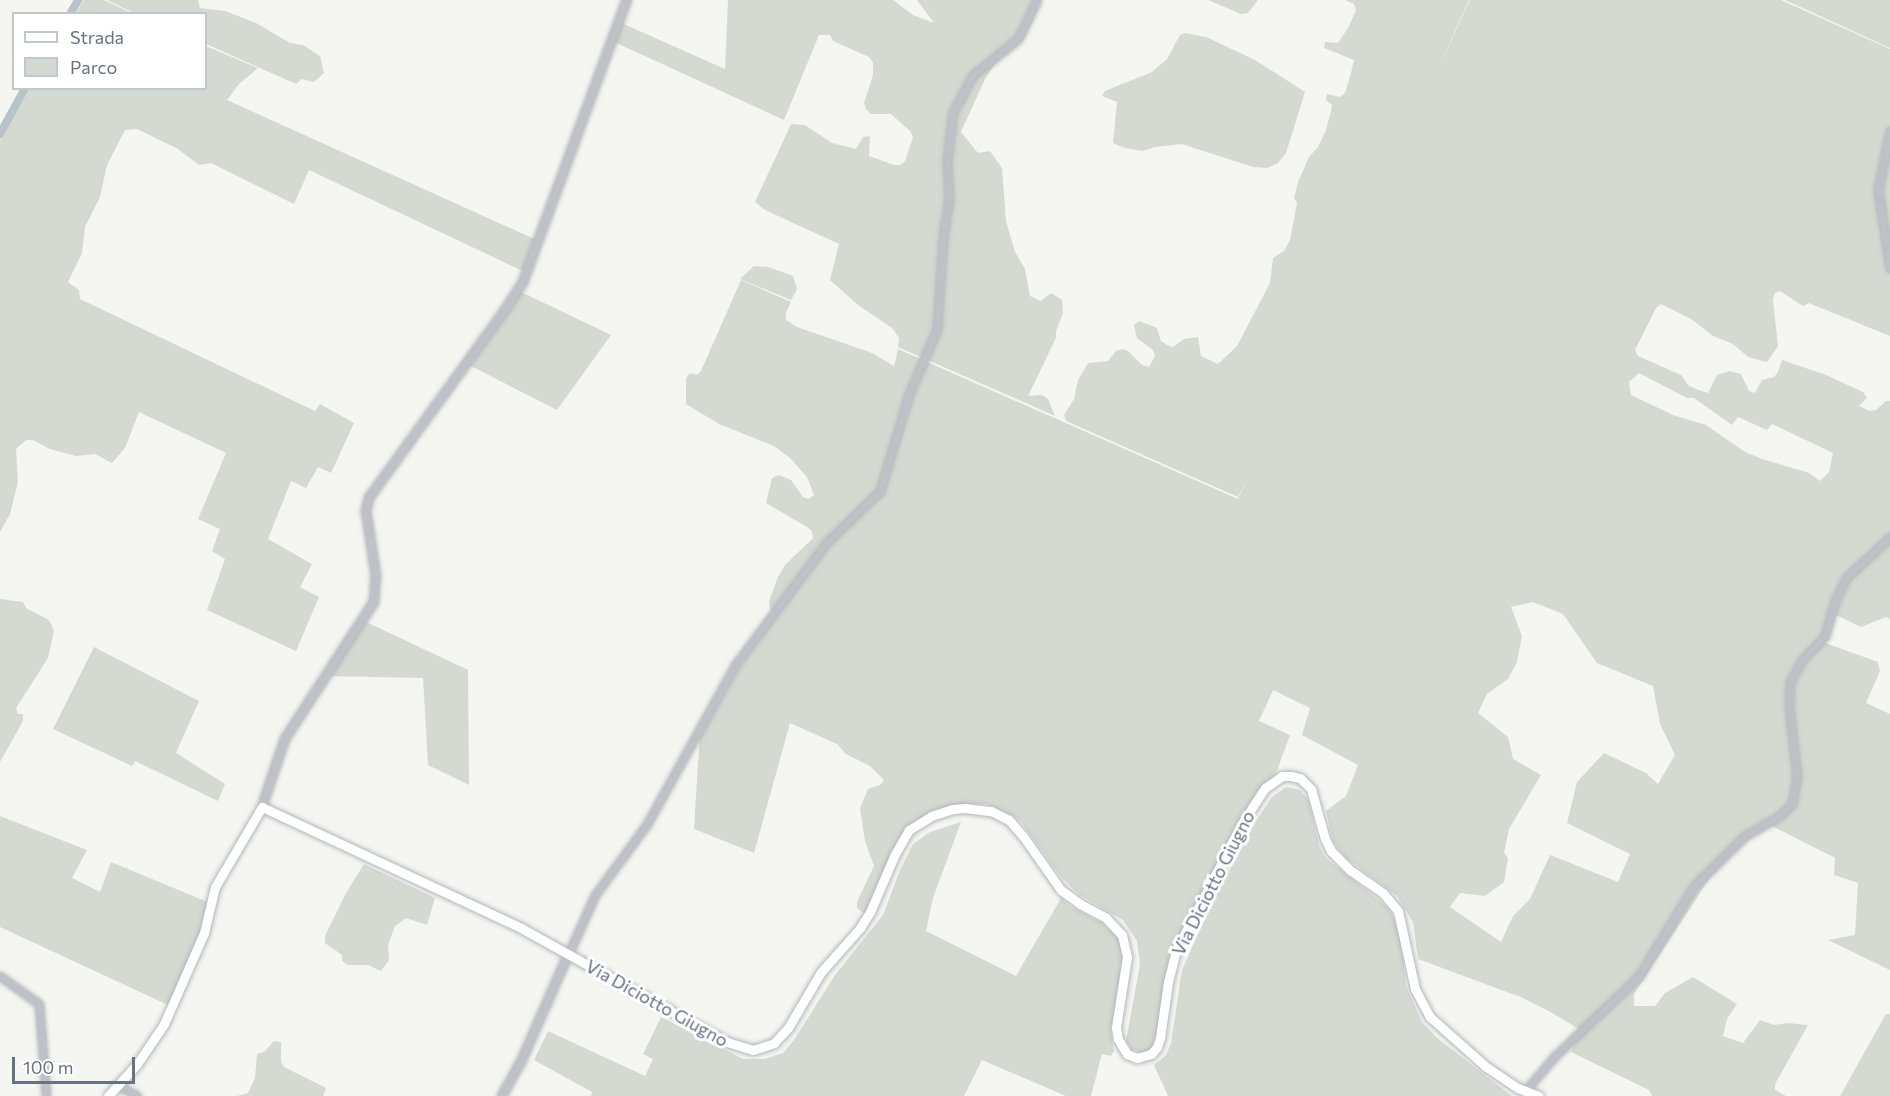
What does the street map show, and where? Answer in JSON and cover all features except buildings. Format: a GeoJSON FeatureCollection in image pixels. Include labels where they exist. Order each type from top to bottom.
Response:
{"type":"FeatureCollection","features":[{"type":"Feature","properties":{"kind":"main road","name":"Via Diciotto Giugno"},"geometry":{"type":"LineString","coordinates":[[262,807],[521,928],[737,1047],[753,1050],[765,1048],[788,1028],[821,972],[860,928],[909,830],[918,823],[942,812],[965,808],[980,809],[1009,820],[1061,890],[1080,904],[1106,918],[1122,935],[1127,957],[1116,1028],[1118,1039],[1126,1054],[1137,1058],[1144,1057],[1157,1047],[1161,1038],[1168,982],[1184,934],[1265,788],[1282,777],[1300,778],[1311,789],[1324,838],[1331,851],[1350,870],[1383,893],[1398,911],[1415,989],[1430,1017],[1485,1066],[1518,1091],[1539,1096]]}},
{"type":"Feature","properties":{"kind":"main road"},"geometry":{"type":"LineString","coordinates":[[108,1096],[150,1047],[164,1024],[204,933],[215,886],[262,807]]}},
{"type":"Feature","properties":{"kind":"street"},"geometry":{"type":"LineString","coordinates":[[262,807],[285,739],[374,602],[376,576],[366,511],[369,498],[523,282],[627,0]]}},
{"type":"Feature","properties":{"kind":"street"},"geometry":{"type":"LineString","coordinates":[[502,1096],[521,1062],[595,895],[647,824],[735,665],[827,542],[880,491],[909,394],[937,329],[943,237],[949,200],[947,161],[953,112],[963,89],[980,67],[1004,53],[1018,39],[1037,0]]}},
{"type":"Feature","properties":{"kind":"street"},"geometry":{"type":"LineString","coordinates":[[1890,131],[1878,190],[1890,268]]}},
{"type":"Feature","properties":{"kind":"street"},"geometry":{"type":"LineString","coordinates":[[1518,1091],[1639,976],[1694,886],[1745,836],[1779,816],[1792,804],[1797,777],[1789,707],[1790,681],[1802,660],[1825,636],[1835,601],[1846,578],[1890,537]]}},
{"type":"Feature","properties":{"kind":"street"},"geometry":{"type":"LineString","coordinates":[[0,976],[39,1004],[46,1096]]}},
{"type":"Feature","properties":{"kind":"street"},"geometry":{"type":"LineString","coordinates":[[118,1085],[137,1096]]}},
{"type":"Feature","properties":{"kind":"green space"},"geometry":{"type":"Polygon","coordinates":[[[83,0],[104,0],[129,12],[77,12],[83,0]]]}},
{"type":"Feature","properties":{"kind":"green space"},"geometry":{"type":"Polygon","coordinates":[[[107,0],[198,0],[200,8],[225,11],[256,23],[290,43],[303,45],[320,56],[324,73],[314,82],[302,79],[296,84],[207,44],[207,12],[132,12],[107,0]]]}},
{"type":"Feature","properties":{"kind":"green space"},"geometry":{"type":"Polygon","coordinates":[[[728,0],[893,0],[913,15],[934,23],[917,0],[1040,0],[1030,27],[1005,49],[985,79],[961,132],[978,153],[990,151],[1002,168],[1006,221],[1015,252],[1025,269],[1030,296],[1041,301],[1051,293],[1062,300],[1063,313],[1056,331],[1056,338],[1028,396],[1042,395],[1048,399],[1055,416],[898,347],[899,338],[892,328],[858,305],[830,280],[839,244],[765,210],[755,202],[791,124],[805,125],[832,143],[856,149],[863,137],[870,136],[869,156],[894,165],[900,165],[905,161],[913,137],[910,131],[891,114],[871,114],[866,109],[864,103],[873,75],[873,62],[869,57],[833,41],[830,35],[819,35],[784,120],[610,40],[617,21],[725,69],[728,0]]]}},
{"type":"Feature","properties":{"kind":"green space"},"geometry":{"type":"Polygon","coordinates":[[[1208,0],[1258,0],[1248,13],[1241,14],[1208,0]]]}},
{"type":"Feature","properties":{"kind":"green space"},"geometry":{"type":"Polygon","coordinates":[[[1345,0],[1469,0],[1437,71],[1470,0],[1781,0],[1890,49],[1890,336],[1809,303],[1803,306],[1780,291],[1775,293],[1773,300],[1778,346],[1767,362],[1748,357],[1733,344],[1713,336],[1691,319],[1661,304],[1656,308],[1635,350],[1638,356],[1681,375],[1689,386],[1708,393],[1717,375],[1729,371],[1741,374],[1749,391],[1755,393],[1762,380],[1774,377],[1782,360],[1826,375],[1863,392],[1867,398],[1859,406],[1870,411],[1890,401],[1890,619],[1886,617],[1861,627],[1834,614],[1820,641],[1878,662],[1880,671],[1866,703],[1890,714],[1890,970],[1828,940],[1855,935],[1858,883],[1834,875],[1835,858],[1770,825],[1748,839],[1711,876],[1634,994],[1634,1006],[1655,1006],[1665,993],[1693,977],[1737,1004],[1727,1019],[1723,1036],[1743,1043],[1760,1020],[1774,1025],[1787,1023],[1808,1025],[1775,1084],[1775,1090],[1786,1096],[1652,1096],[1649,1090],[1571,1052],[1580,1034],[1577,1028],[1554,1014],[1523,998],[1418,959],[1413,922],[1397,896],[1345,857],[1333,841],[1326,811],[1346,796],[1358,765],[1302,735],[1310,708],[1273,690],[1259,721],[1290,735],[1275,776],[1261,787],[1178,941],[1157,1039],[1150,1051],[1143,1053],[1131,1049],[1126,1041],[1140,964],[1137,941],[1123,920],[1078,894],[1061,877],[1021,822],[1010,814],[986,804],[975,804],[963,806],[910,826],[866,915],[857,908],[857,902],[874,866],[865,841],[860,808],[868,789],[880,785],[884,780],[870,766],[846,754],[837,744],[790,723],[754,853],[694,829],[700,732],[736,670],[774,613],[769,601],[778,577],[785,565],[813,538],[812,531],[807,527],[766,503],[772,478],[779,475],[791,480],[803,497],[809,499],[814,495],[807,477],[790,458],[774,446],[719,424],[686,404],[686,378],[690,373],[697,375],[701,371],[741,280],[791,302],[786,313],[786,320],[797,327],[872,353],[894,366],[898,349],[1238,499],[1248,477],[1238,497],[1066,421],[1064,415],[1074,399],[1078,380],[1088,363],[1108,361],[1116,351],[1122,349],[1128,351],[1142,365],[1149,367],[1155,356],[1153,350],[1137,338],[1134,325],[1139,321],[1157,328],[1161,341],[1173,347],[1184,339],[1198,337],[1201,356],[1218,364],[1237,346],[1270,283],[1273,258],[1284,251],[1290,240],[1297,203],[1294,198],[1298,182],[1309,157],[1318,147],[1326,130],[1331,111],[1332,105],[1326,100],[1327,94],[1340,97],[1345,93],[1354,60],[1324,48],[1325,42],[1338,43],[1356,10],[1354,4],[1345,0]],[[1639,373],[1629,382],[1631,395],[1673,415],[1706,425],[1745,452],[1762,459],[1809,473],[1820,481],[1829,472],[1833,453],[1772,424],[1767,430],[1738,417],[1732,425],[1694,398],[1687,398],[1639,373]],[[1533,602],[1511,607],[1522,636],[1517,662],[1508,679],[1487,694],[1478,713],[1508,737],[1513,759],[1541,775],[1509,829],[1504,853],[1508,858],[1504,882],[1485,896],[1460,893],[1450,907],[1501,942],[1513,916],[1530,899],[1550,855],[1618,882],[1630,854],[1567,823],[1577,782],[1604,753],[1646,773],[1658,784],[1675,755],[1660,724],[1653,686],[1597,663],[1563,614],[1533,602]]]}},
{"type":"Feature","properties":{"kind":"green space"},"geometry":{"type":"Polygon","coordinates":[[[1785,0],[1890,0],[1890,48],[1785,0]]]}},
{"type":"Feature","properties":{"kind":"green space"},"geometry":{"type":"Polygon","coordinates":[[[1185,33],[1206,37],[1255,60],[1305,92],[1286,153],[1278,163],[1267,168],[1253,167],[1182,144],[1155,147],[1143,151],[1113,143],[1117,102],[1102,96],[1105,91],[1152,72],[1167,59],[1180,35],[1185,33]]]}},
{"type":"Feature","properties":{"kind":"green space"},"geometry":{"type":"Polygon","coordinates":[[[207,46],[258,68],[239,84],[227,100],[539,241],[527,273],[309,170],[294,204],[211,163],[199,165],[178,149],[137,129],[125,130],[107,165],[100,197],[85,227],[82,253],[68,282],[79,290],[80,299],[315,411],[320,404],[354,423],[331,473],[318,467],[306,488],[291,481],[268,539],[312,564],[300,587],[319,597],[296,651],[207,610],[225,559],[212,551],[220,529],[198,519],[226,453],[139,412],[125,448],[112,463],[95,454],[76,456],[50,449],[33,440],[26,440],[16,449],[18,482],[10,514],[0,532],[0,140],[28,90],[207,90],[207,46]]]}},
{"type":"Feature","properties":{"kind":"green space"},"geometry":{"type":"Polygon","coordinates":[[[754,266],[768,267],[793,276],[797,289],[791,300],[740,279],[754,266]]]}},
{"type":"Feature","properties":{"kind":"green space"},"geometry":{"type":"Polygon","coordinates":[[[517,290],[611,335],[557,410],[465,363],[517,290]]]}},
{"type":"Feature","properties":{"kind":"green space"},"geometry":{"type":"Polygon","coordinates":[[[0,599],[23,602],[26,608],[49,620],[54,631],[48,658],[16,708],[18,714],[23,714],[23,721],[0,762],[0,599]]]}},
{"type":"Feature","properties":{"kind":"green space"},"geometry":{"type":"Polygon","coordinates":[[[362,620],[468,670],[469,785],[428,765],[423,678],[323,676],[362,620]]]}},
{"type":"Feature","properties":{"kind":"green space"},"geometry":{"type":"Polygon","coordinates":[[[94,647],[199,701],[176,753],[225,784],[218,801],[135,761],[132,766],[53,729],[94,647]]]}},
{"type":"Feature","properties":{"kind":"green space"},"geometry":{"type":"Polygon","coordinates":[[[1286,787],[1300,790],[1309,801],[1319,846],[1326,858],[1386,906],[1393,916],[1401,939],[1406,986],[1422,1022],[1437,1038],[1512,1096],[1168,1096],[1154,1065],[1166,1055],[1171,1043],[1182,970],[1210,907],[1256,821],[1272,797],[1286,787]]]}},
{"type":"Feature","properties":{"kind":"green space"},"geometry":{"type":"Polygon","coordinates":[[[0,816],[87,850],[72,878],[100,892],[111,862],[210,903],[199,940],[168,1005],[0,927],[0,816]]]}},
{"type":"Feature","properties":{"kind":"green space"},"geometry":{"type":"Polygon","coordinates":[[[961,822],[933,898],[926,931],[1016,976],[1061,898],[1070,906],[1102,923],[1119,939],[1126,954],[1111,1031],[1114,1051],[1111,1056],[1102,1054],[1091,1096],[1066,1096],[982,1060],[964,1096],[591,1096],[592,1092],[534,1060],[548,1031],[645,1076],[653,1059],[643,1054],[661,1017],[743,1059],[764,1059],[783,1053],[794,1040],[835,975],[883,915],[900,870],[913,844],[930,832],[961,822]]]}},
{"type":"Feature","properties":{"kind":"green space"},"geometry":{"type":"Polygon","coordinates":[[[364,864],[435,898],[427,925],[406,918],[395,926],[388,945],[389,960],[381,971],[368,965],[348,965],[342,961],[342,955],[325,943],[325,936],[346,893],[364,864]]]}},
{"type":"Feature","properties":{"kind":"green space"},"geometry":{"type":"Polygon","coordinates":[[[1886,1014],[1890,1014],[1890,1096],[1840,1096],[1886,1014]]]}},
{"type":"Feature","properties":{"kind":"green space"},"geometry":{"type":"Polygon","coordinates":[[[274,1041],[281,1042],[281,1062],[284,1067],[326,1088],[323,1096],[237,1096],[248,1093],[255,1078],[257,1054],[265,1051],[274,1041]]]}},
{"type":"Feature","properties":{"kind":"waterway"},"geometry":{"type":"LineString","coordinates":[[71,12],[78,0]]}},
{"type":"Feature","properties":{"kind":"waterway"},"geometry":{"type":"LineString","coordinates":[[0,134],[24,90]]}}]}
